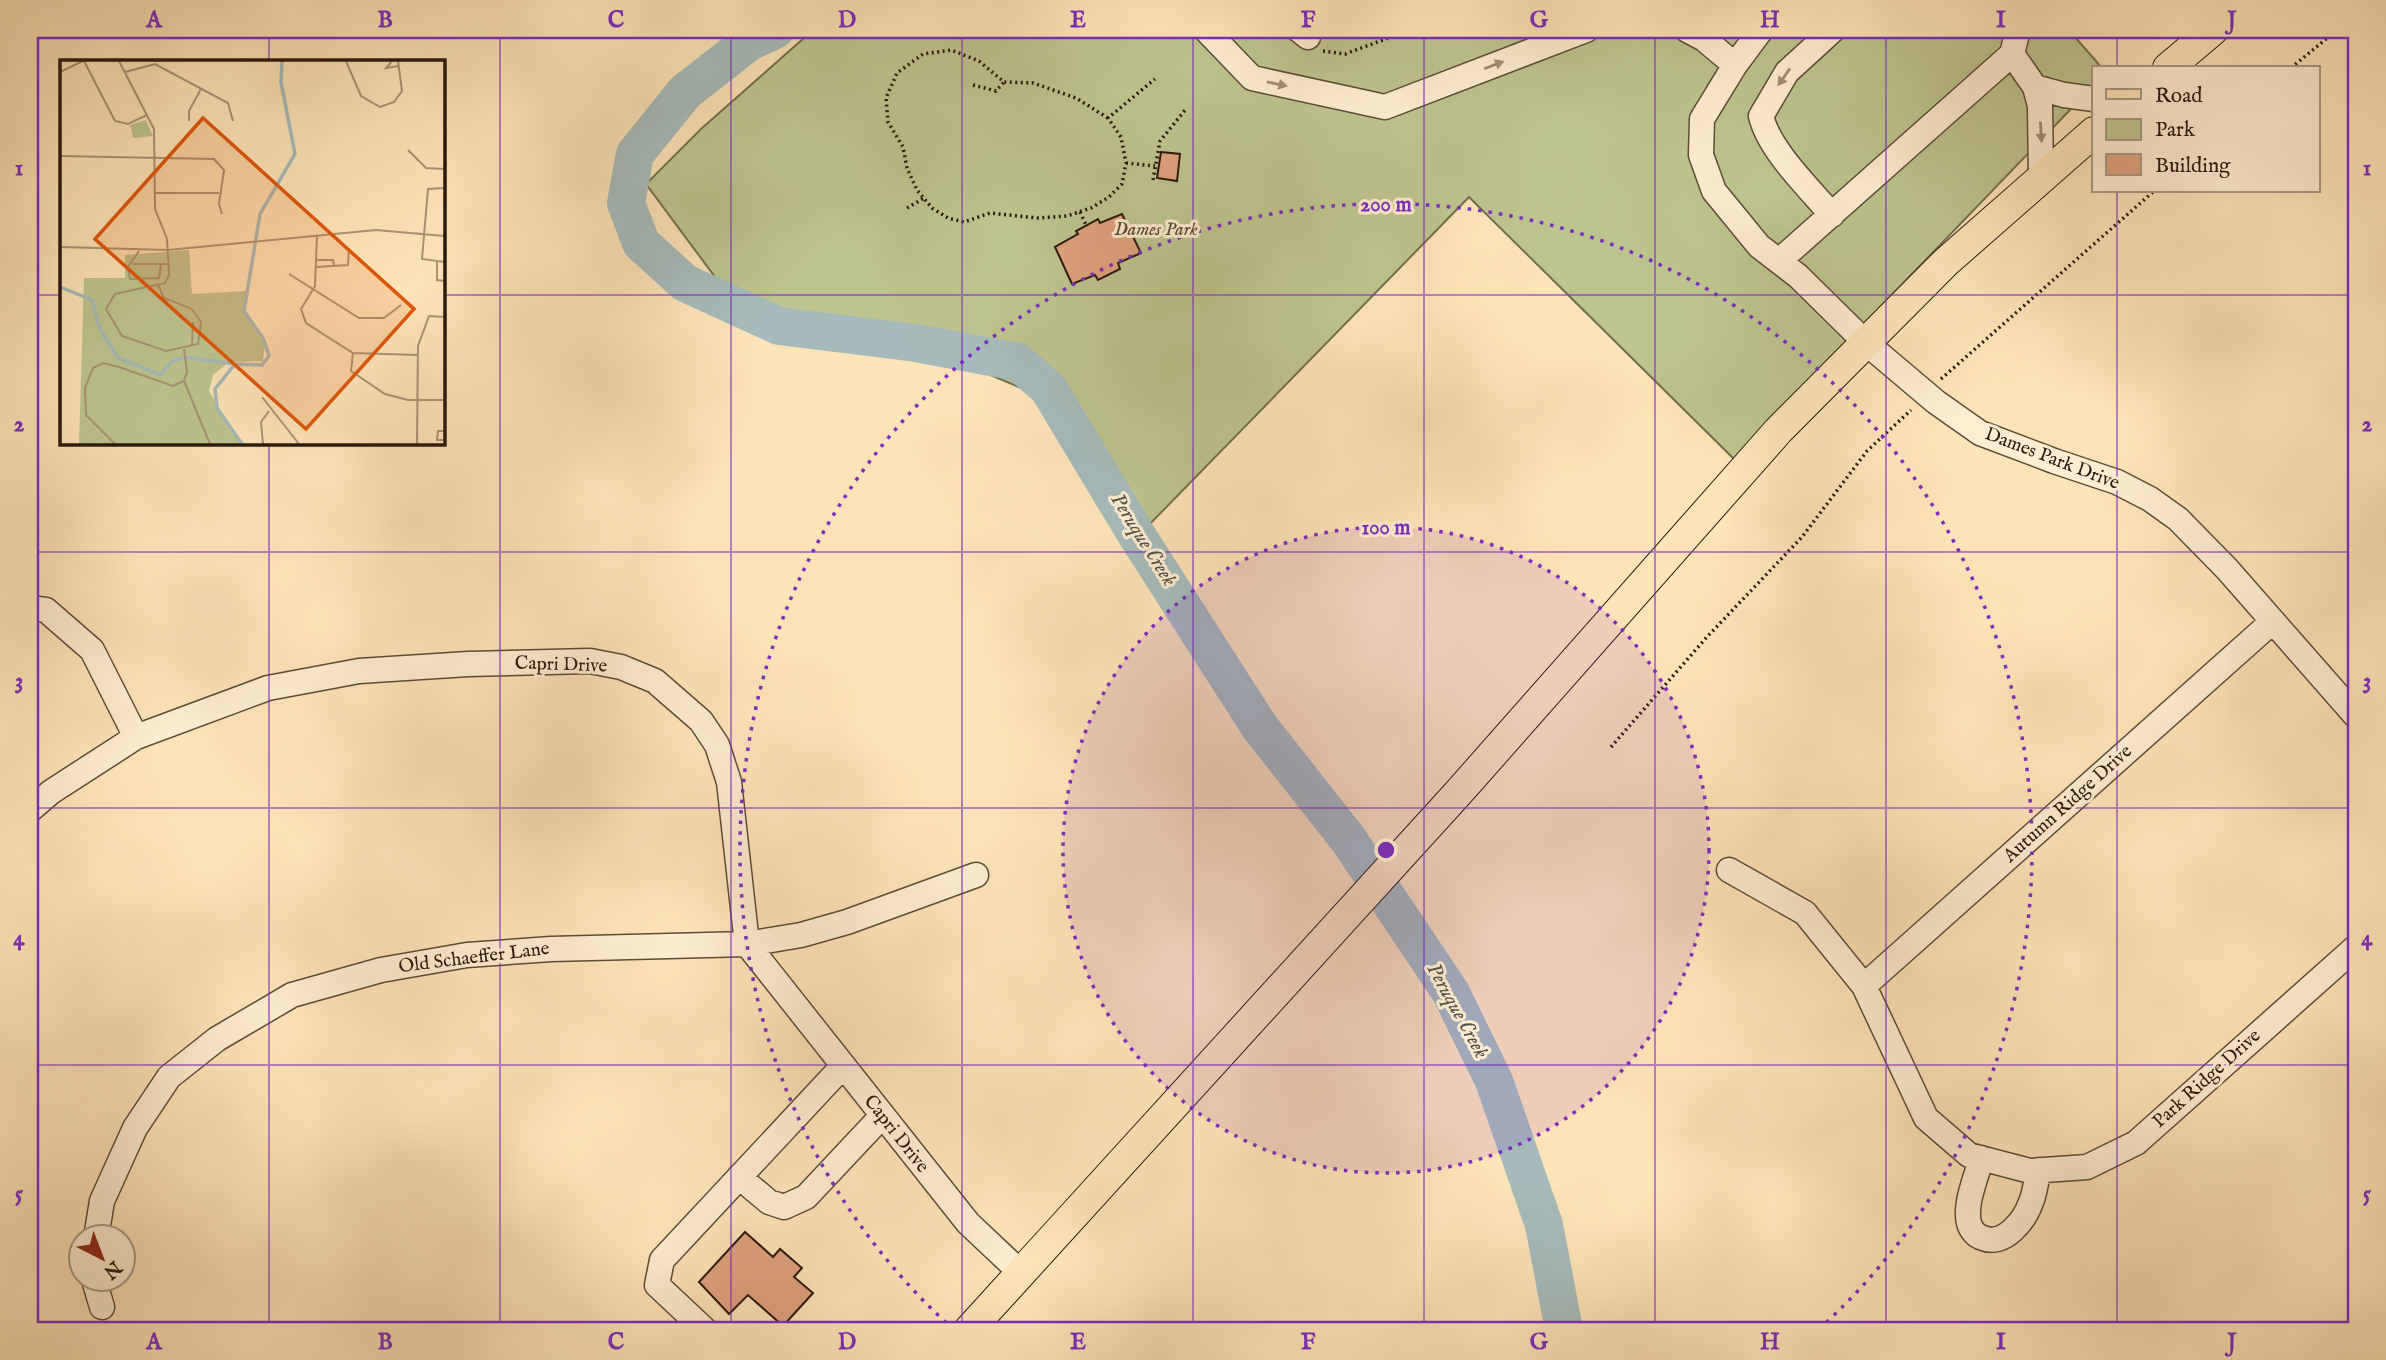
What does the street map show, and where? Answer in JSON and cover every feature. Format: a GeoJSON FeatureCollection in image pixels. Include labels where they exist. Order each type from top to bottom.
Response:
{"type":"FeatureCollection","features":[{"type":"Feature","properties":{"kind":"main road"},"geometry":{"type":"LineString","coordinates":[[2170,66],[2213,30]]}},
{"type":"Feature","properties":{"kind":"main road"},"geometry":{"type":"LineString","coordinates":[[968,1330],[1459,792],[1778,431],[1946,262],[2092,134]]}},
{"type":"Feature","properties":{"kind":"street"},"geometry":{"type":"LineString","coordinates":[[1206,30],[1252,78],[1385,107],[1586,30]]}},
{"type":"Feature","properties":{"kind":"street"},"geometry":{"type":"LineString","coordinates":[[1687,30],[1704,39],[1735,65]]}},
{"type":"Feature","properties":{"kind":"street","name":"Dames Park Drive"},"geometry":{"type":"LineString","coordinates":[[1761,30],[1735,65],[1702,119],[1701,155],[1714,191],[1759,246],[1798,276],[1866,342],[1927,395],[1980,433],[2117,482],[2150,499],[2178,519],[2227,569],[2356,716]]}},
{"type":"Feature","properties":{"kind":"street"},"geometry":{"type":"LineString","coordinates":[[1832,215],[1790,165],[1765,130],[1761,116],[1787,72],[1833,30]]}},
{"type":"Feature","properties":{"kind":"street"},"geometry":{"type":"LineString","coordinates":[[1779,261],[2012,54],[2018,30]]}},
{"type":"Feature","properties":{"kind":"street"},"geometry":{"type":"LineString","coordinates":[[2012,54],[2035,87],[2040,106],[2041,177]]}},
{"type":"Feature","properties":{"kind":"street"},"geometry":{"type":"LineString","coordinates":[[2035,87],[2092,99]]}},
{"type":"Feature","properties":{"kind":"street"},"geometry":{"type":"LineString","coordinates":[[30,608],[46,610],[92,650],[136,737]]}},
{"type":"Feature","properties":{"kind":"street","name":"Autumn Ridge Drive"},"geometry":{"type":"LineString","coordinates":[[1864,986],[2272,622]]}},
{"type":"Feature","properties":{"kind":"street","name":"Capri Drive"},"geometry":{"type":"LineString","coordinates":[[30,810],[51,792],[136,737],[268,688],[359,671],[468,664],[590,661],[621,667],[655,681],[701,721],[717,745],[729,782],[747,944],[968,1223],[1020,1273]]}},
{"type":"Feature","properties":{"kind":"street","name":"Park Ridge Drive"},"geometry":{"type":"LineString","coordinates":[[1729,870],[1805,913],[1864,986],[1926,1118],[1969,1155],[2030,1171],[2087,1167],[2136,1143],[2356,947]]}},
{"type":"Feature","properties":{"kind":"street","name":"Old Schaeffer Lane"},"geometry":{"type":"LineString","coordinates":[[98,1224],[102,1201],[135,1128],[169,1077],[217,1039],[292,995],[381,970],[467,955],[551,949],[747,944],[800,935],[847,922],[976,875]]}},
{"type":"Feature","properties":{"kind":"street"},"geometry":{"type":"LineString","coordinates":[[705,1330],[657,1284],[662,1260],[843,1066]]}},
{"type":"Feature","properties":{"kind":"street"},"geometry":{"type":"LineString","coordinates":[[739,1177],[769,1202],[784,1207],[806,1197],[882,1116]]}},
{"type":"Feature","properties":{"kind":"street"},"geometry":{"type":"LineString","coordinates":[[1981,1158],[1968,1208],[1969,1222],[1973,1232],[1994,1241],[2016,1227],[2031,1203],[2039,1170]]}},
{"type":"Feature","properties":{"kind":"street"},"geometry":{"type":"LineString","coordinates":[[99,1294],[103,1307]]}},
{"type":"Feature","properties":{"kind":"path"},"geometry":{"type":"LineString","coordinates":[[1303,33],[1325,53],[1345,54],[1410,30]]}},
{"type":"Feature","properties":{"kind":"path"},"geometry":{"type":"LineString","coordinates":[[2293,66],[2337,30]]}},
{"type":"Feature","properties":{"kind":"path"},"geometry":{"type":"LineString","coordinates":[[951,50],[979,61],[1004,82],[1044,86],[1076,98],[1108,118],[1121,137],[1126,163],[1122,184],[1109,197],[1067,216],[1037,218],[990,213],[964,222],[948,219],[932,208],[917,190],[907,168],[903,147],[888,122],[886,98],[897,73],[923,54],[951,50]]}},
{"type":"Feature","properties":{"kind":"path"},"geometry":{"type":"LineString","coordinates":[[1108,118],[1155,79]]}},
{"type":"Feature","properties":{"kind":"path"},"geometry":{"type":"LineString","coordinates":[[973,85],[996,91],[1004,82]]}},
{"type":"Feature","properties":{"kind":"path"},"geometry":{"type":"LineString","coordinates":[[1153,180],[1160,141],[1186,109]]}},
{"type":"Feature","properties":{"kind":"path"},"geometry":{"type":"LineString","coordinates":[[1126,163],[1155,166]]}},
{"type":"Feature","properties":{"kind":"path"},"geometry":{"type":"LineString","coordinates":[[1611,747],[1706,638],[1802,537],[1867,451],[1950,370],[2153,192]]}},
{"type":"Feature","properties":{"kind":"path"},"geometry":{"type":"LineString","coordinates":[[907,208],[924,198]]}},
{"type":"Feature","properties":{"kind":"path"},"geometry":{"type":"LineString","coordinates":[[1080,212],[1086,225]]}},
{"type":"Feature","properties":{"kind":"green space","name":"Dames Park"},"geometry":{"type":"Polygon","coordinates":[[[813,30],[2069,30],[2100,66],[2092,66],[2092,87],[1734,459],[1469,197],[1145,529],[1047,399],[889,332],[741,312],[646,184],[701,129],[813,30]]]}},
{"type":"Feature","properties":{"kind":"building"},"geometry":{"type":"Polygon","coordinates":[[[1161,152],[1180,154],[1177,181],[1157,178],[1161,152]]]}},
{"type":"Feature","properties":{"kind":"building"},"geometry":{"type":"Polygon","coordinates":[[[1122,214],[1141,253],[1118,263],[1120,269],[1098,280],[1095,275],[1072,284],[1055,247],[1098,219],[1100,223],[1122,214]]]}},
{"type":"Feature","properties":{"kind":"building"},"geometry":{"type":"Polygon","coordinates":[[[745,1232],[773,1257],[780,1249],[802,1268],[794,1277],[813,1293],[783,1326],[748,1295],[729,1314],[699,1282],[745,1232]]]}},
{"type":"Feature","properties":{"kind":"waterway","name":"Peruque Creek"},"geometry":{"type":"LineString","coordinates":[[775,30],[749,42],[685,92],[635,154],[626,203],[641,243],[685,283],[779,326],[916,343],[1018,362],[1048,388],[1136,534],[1259,726],[1348,839],[1451,993],[1494,1081],[1544,1225],[1564,1330]]}}]}
